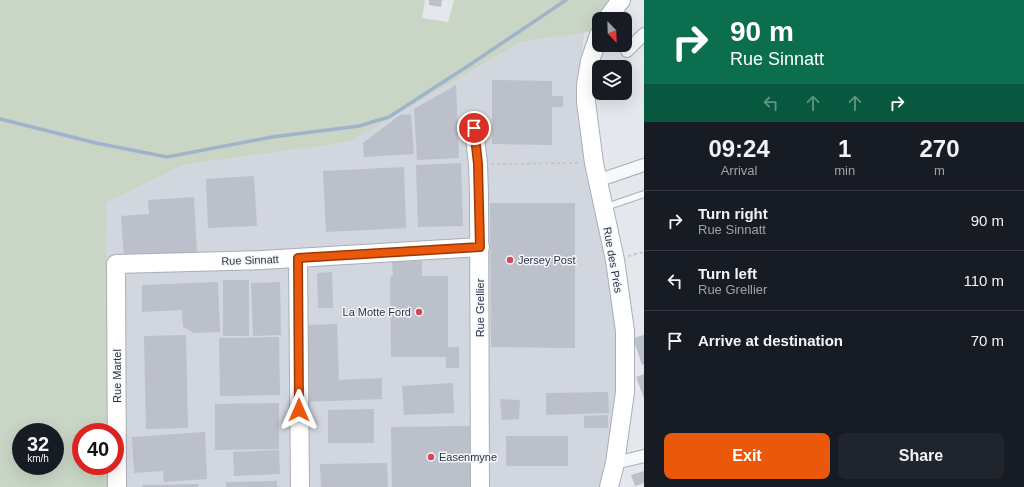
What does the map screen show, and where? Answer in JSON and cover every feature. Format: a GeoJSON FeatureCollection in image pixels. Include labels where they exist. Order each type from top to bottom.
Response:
{"type":"FeatureCollection","features":[{"type":"Feature","properties":{"kind":"street"},"geometry":{"type":"LineString","coordinates":[[612,12],[621,0]]}},
{"type":"Feature","properties":{"kind":"street"},"geometry":{"type":"LineString","coordinates":[[632,46],[644,34]]}},
{"type":"Feature","properties":{"kind":"street","name":"Rue des Prés"},"geometry":{"type":"LineString","coordinates":[[593,52],[590,61],[586,86],[586,102],[597,181],[614,260],[625,331],[625,392],[615,463],[609,487]]}},
{"type":"Feature","properties":{"kind":"street","name":"Rue Grellier"},"geometry":{"type":"LineString","coordinates":[[474,128],[478,164],[480,247],[480,487]]}},
{"type":"Feature","properties":{"kind":"street"},"geometry":{"type":"LineString","coordinates":[[597,181],[644,165]]}},
{"type":"Feature","properties":{"kind":"street","name":"Rue Sinnatt"},"geometry":{"type":"LineString","coordinates":[[116,264],[298,258],[480,247]]}},
{"type":"Feature","properties":{"kind":"street"},"geometry":{"type":"LineString","coordinates":[[298,258],[300,487]]}},
{"type":"Feature","properties":{"kind":"street","name":"Rue Martel"},"geometry":{"type":"LineString","coordinates":[[116,264],[117,487]]}},
{"type":"Feature","properties":{"kind":"street"},"geometry":{"type":"LineString","coordinates":[[615,463],[644,456]]}},
{"type":"Feature","properties":{"kind":"lane"},"geometry":{"type":"LineString","coordinates":[[603,208],[644,194]]}},
{"type":"Feature","properties":{"kind":"path"},"geometry":{"type":"LineString","coordinates":[[478,164],[594,163]]}},
{"type":"Feature","properties":{"kind":"shaded area"},"geometry":{"type":"Polygon","coordinates":[[[584,33],[577,102],[613,290],[617,385],[608,462],[602,487],[108,487],[108,475],[124,475],[124,423],[108,423],[106,203],[183,165],[350,142],[521,42],[584,33]]]}},
{"type":"Feature","properties":{"kind":"green space"},"geometry":{"type":"Polygon","coordinates":[[[0,0],[425,0],[422,18],[448,22],[454,0],[612,0],[604,12],[592,12],[592,30],[584,33],[521,42],[350,142],[183,165],[106,203],[108,423],[72,423],[72,475],[108,475],[108,487],[0,487],[0,0]]]}},
{"type":"Feature","properties":{"kind":"building"},"geometry":{"type":"Polygon","coordinates":[[[429,0],[442,0],[441,7],[429,5],[429,0]]]}},
{"type":"Feature","properties":{"kind":"building"},"geometry":{"type":"Polygon","coordinates":[[[492,80],[552,81],[552,96],[563,96],[563,107],[552,107],[552,145],[492,144],[492,80]]]}},
{"type":"Feature","properties":{"kind":"building"},"geometry":{"type":"Polygon","coordinates":[[[456,85],[459,158],[417,160],[414,109],[456,85]]]}},
{"type":"Feature","properties":{"kind":"building"},"geometry":{"type":"Polygon","coordinates":[[[411,114],[414,154],[364,157],[363,143],[400,115],[411,114]]]}},
{"type":"Feature","properties":{"kind":"building"},"geometry":{"type":"Polygon","coordinates":[[[461,163],[463,226],[418,227],[416,165],[461,163]]]}},
{"type":"Feature","properties":{"kind":"building"},"geometry":{"type":"Polygon","coordinates":[[[404,167],[406,228],[326,232],[323,171],[404,167]]]}},
{"type":"Feature","properties":{"kind":"building"},"geometry":{"type":"Polygon","coordinates":[[[254,176],[257,226],[208,228],[206,179],[254,176]]]}},
{"type":"Feature","properties":{"kind":"building"},"geometry":{"type":"Polygon","coordinates":[[[194,197],[197,254],[124,259],[121,216],[149,214],[148,200],[194,197]]]}},
{"type":"Feature","properties":{"kind":"building","name":"Jersey Post"},"geometry":{"type":"Polygon","coordinates":[[[490,203],[575,203],[575,348],[491,347],[490,203]]]}},
{"type":"Feature","properties":{"kind":"building","name":"La Motte Ford"},"geometry":{"type":"Polygon","coordinates":[[[422,261],[422,276],[448,276],[448,347],[459,347],[459,368],[446,368],[446,357],[391,357],[390,277],[393,276],[392,262],[422,261]]]}},
{"type":"Feature","properties":{"kind":"building"},"geometry":{"type":"Polygon","coordinates":[[[332,272],[333,308],[318,308],[317,273],[332,272]]]}},
{"type":"Feature","properties":{"kind":"building"},"geometry":{"type":"Polygon","coordinates":[[[223,280],[249,280],[249,336],[223,336],[223,280]]]}},
{"type":"Feature","properties":{"kind":"building"},"geometry":{"type":"Polygon","coordinates":[[[218,282],[220,332],[194,333],[183,327],[182,310],[142,312],[142,285],[218,282]]]}},
{"type":"Feature","properties":{"kind":"building"},"geometry":{"type":"Polygon","coordinates":[[[280,282],[281,335],[253,336],[251,283],[280,282]]]}},
{"type":"Feature","properties":{"kind":"building"},"geometry":{"type":"Polygon","coordinates":[[[337,324],[339,380],[382,378],[382,399],[305,402],[305,325],[337,324]]]}},
{"type":"Feature","properties":{"kind":"building"},"geometry":{"type":"Polygon","coordinates":[[[186,335],[188,428],[146,429],[144,336],[186,335]]]}},
{"type":"Feature","properties":{"kind":"building"},"geometry":{"type":"Polygon","coordinates":[[[644,335],[644,364],[642,365],[633,338],[644,335]]]}},
{"type":"Feature","properties":{"kind":"building"},"geometry":{"type":"Polygon","coordinates":[[[279,337],[280,395],[220,396],[219,338],[279,337]]]}},
{"type":"Feature","properties":{"kind":"building"},"geometry":{"type":"Polygon","coordinates":[[[644,374],[644,398],[636,377],[644,374]]]}},
{"type":"Feature","properties":{"kind":"building"},"geometry":{"type":"Polygon","coordinates":[[[453,383],[454,413],[404,415],[402,386],[453,383]]]}},
{"type":"Feature","properties":{"kind":"building"},"geometry":{"type":"Polygon","coordinates":[[[608,392],[609,413],[546,415],[546,393],[608,392]]]}},
{"type":"Feature","properties":{"kind":"building"},"geometry":{"type":"Polygon","coordinates":[[[500,399],[520,400],[519,419],[502,420],[500,399]]]}},
{"type":"Feature","properties":{"kind":"building"},"geometry":{"type":"Polygon","coordinates":[[[279,403],[279,449],[215,450],[215,404],[279,403]]]}},
{"type":"Feature","properties":{"kind":"building"},"geometry":{"type":"Polygon","coordinates":[[[374,409],[374,443],[328,443],[328,410],[374,409]]]}},
{"type":"Feature","properties":{"kind":"building"},"geometry":{"type":"Polygon","coordinates":[[[608,415],[608,428],[584,428],[584,416],[608,415]]]}},
{"type":"Feature","properties":{"kind":"building","name":"Easenmyne"},"geometry":{"type":"Polygon","coordinates":[[[470,426],[471,487],[392,487],[391,427],[470,426]]]}},
{"type":"Feature","properties":{"kind":"building"},"geometry":{"type":"Polygon","coordinates":[[[205,432],[207,479],[164,482],[163,471],[134,473],[132,437],[205,432]]]}},
{"type":"Feature","properties":{"kind":"building"},"geometry":{"type":"Polygon","coordinates":[[[506,436],[568,436],[568,466],[506,466],[506,436]]]}},
{"type":"Feature","properties":{"kind":"building"},"geometry":{"type":"Polygon","coordinates":[[[279,450],[280,474],[234,476],[233,452],[279,450]]]}},
{"type":"Feature","properties":{"kind":"building"},"geometry":{"type":"Polygon","coordinates":[[[387,463],[388,487],[321,487],[320,464],[387,463]]]}},
{"type":"Feature","properties":{"kind":"building"},"geometry":{"type":"Polygon","coordinates":[[[644,471],[644,483],[635,486],[631,475],[644,471]]]}},
{"type":"Feature","properties":{"kind":"building"},"geometry":{"type":"Polygon","coordinates":[[[277,481],[277,487],[226,487],[226,482],[277,481]]]}},
{"type":"Feature","properties":{"kind":"building"},"geometry":{"type":"Polygon","coordinates":[[[198,484],[199,487],[142,487],[142,485],[198,484]]]}},
{"type":"Feature","properties":{"kind":"waterway"},"geometry":{"type":"LineString","coordinates":[[0,119],[96,143],[167,157],[272,137],[359,126],[389,117],[566,0]]}},
{"type":"Feature","properties":{"kind":"place","name":"Jersey Post"},"geometry":{"type":"Point","coordinates":[510,260]}},
{"type":"Feature","properties":{"kind":"place","name":"La Motte Ford"},"geometry":{"type":"Point","coordinates":[419,312]}},
{"type":"Feature","properties":{"kind":"place","name":"Easenmyne"},"geometry":{"type":"Point","coordinates":[431,457]}},
{"type":"Feature","properties":{"kind":"route"},"geometry":{"type":"LineString","coordinates":[[299,410],[298,258],[480,247],[478,164],[474,128]]}}]}
